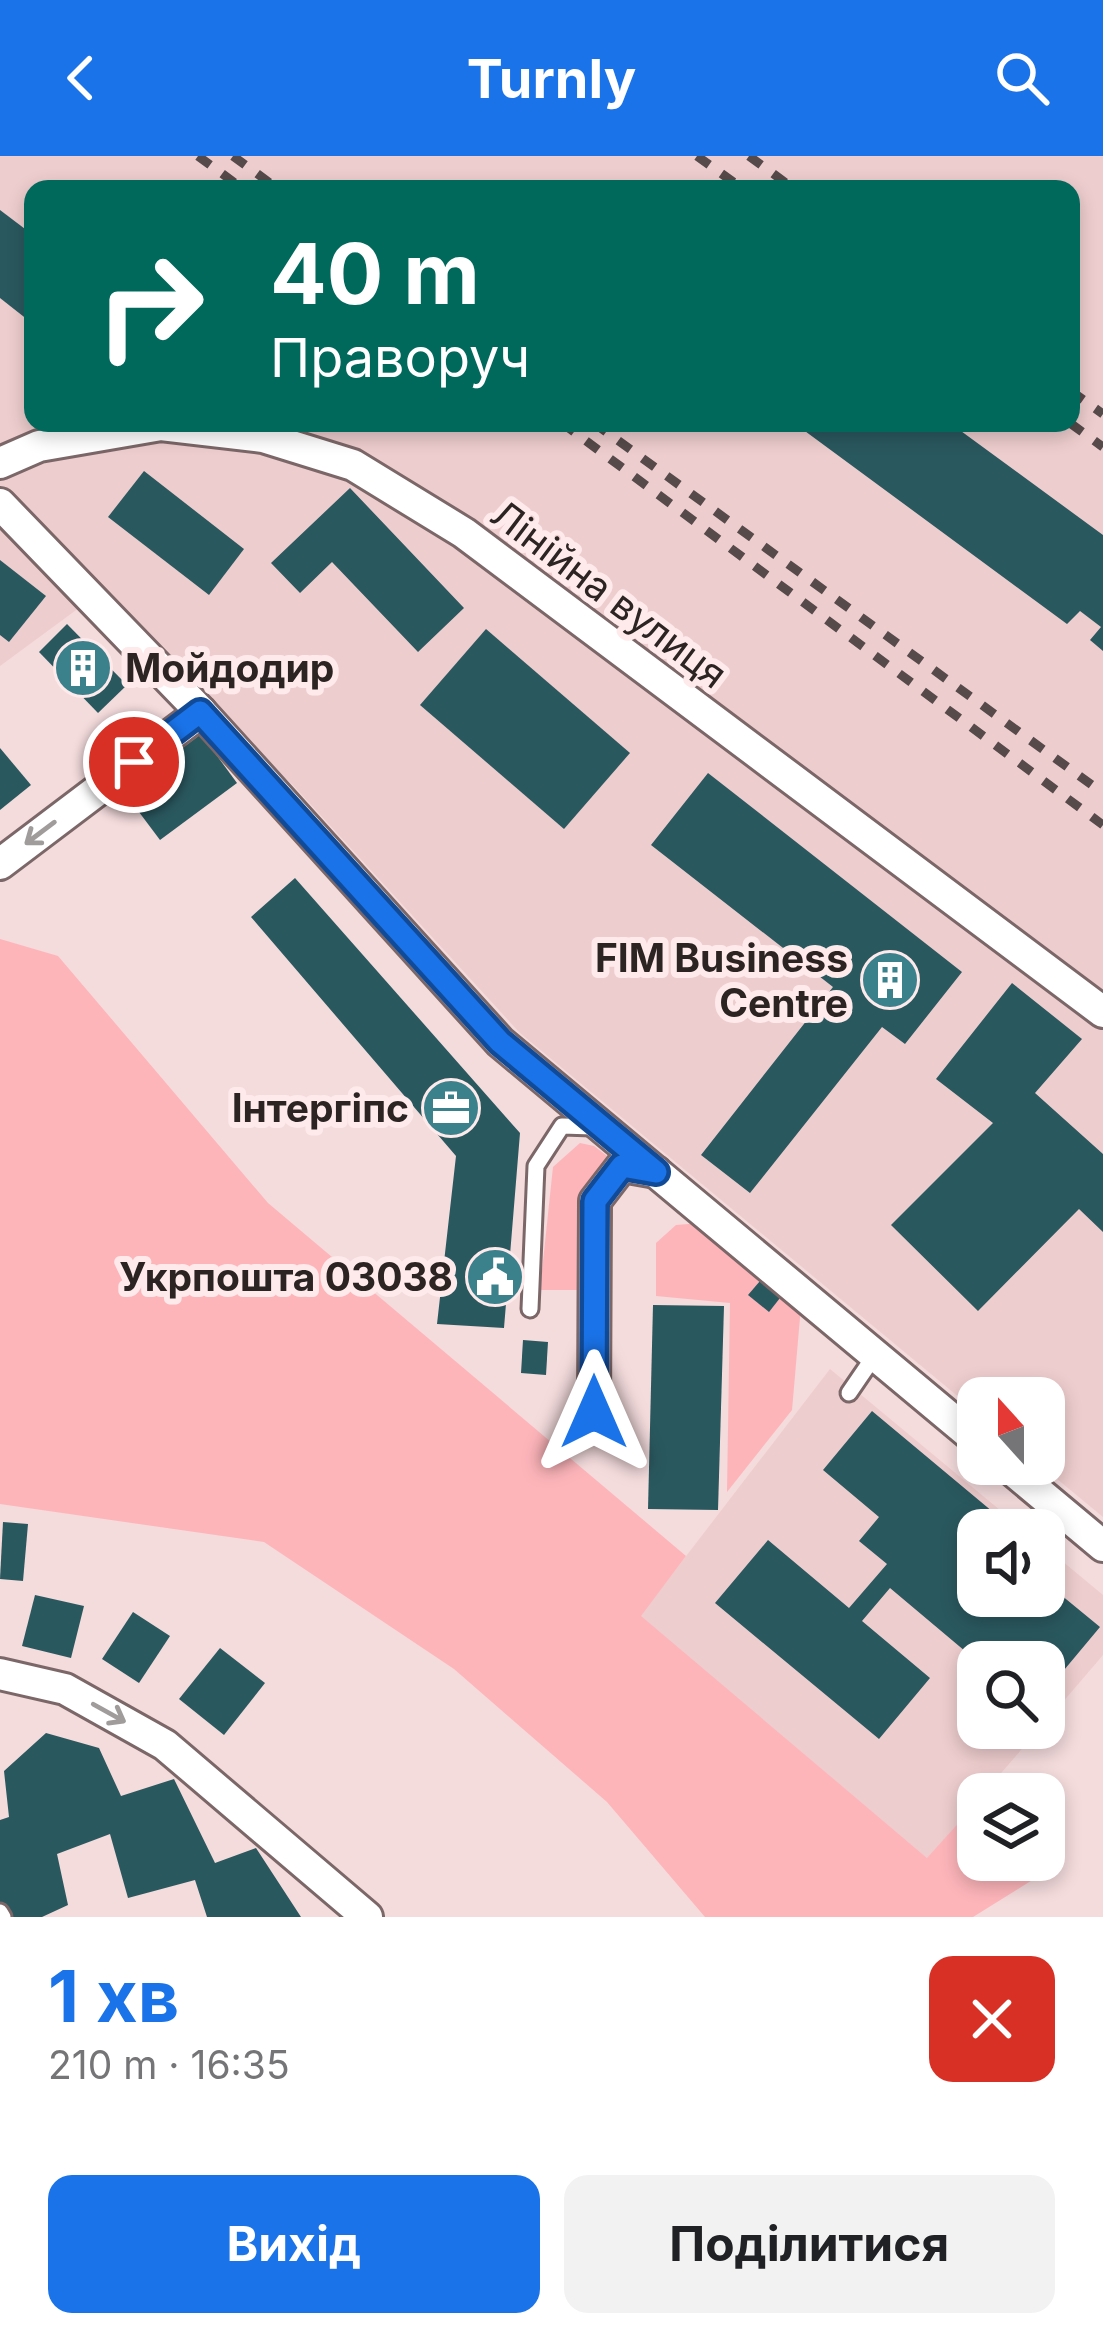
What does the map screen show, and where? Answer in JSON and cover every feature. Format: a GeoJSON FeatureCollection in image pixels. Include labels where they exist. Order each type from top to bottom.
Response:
{"type":"FeatureCollection","features":[{"type":"Feature","properties":{"kind":"street","name":"Лінійна вулиця"},"geometry":{"type":"LineString","coordinates":[[0,463],[39,446],[120,432]]}},
{"type":"Feature","properties":{"kind":"street","name":"Лінійна вулиця"},"geometry":{"type":"LineString","coordinates":[[220,432],[262,437],[353,465],[464,533],[1103,1012]]}},
{"type":"Feature","properties":{"kind":"street"},"geometry":{"type":"LineString","coordinates":[[0,504],[200,712],[569,1116],[602,1127],[957,1423]]}},
{"type":"Feature","properties":{"kind":"street"},"geometry":{"type":"LineString","coordinates":[[0,864],[200,712]]}},
{"type":"Feature","properties":{"kind":"street"},"geometry":{"type":"LineString","coordinates":[[594,1412],[595,1201],[622,1166],[656,1172]]}},
{"type":"Feature","properties":{"kind":"street"},"geometry":{"type":"LineString","coordinates":[[1030,1485],[1103,1546]]}},
{"type":"Feature","properties":{"kind":"street"},"geometry":{"type":"LineString","coordinates":[[0,1675],[65,1688],[165,1745],[360,1915]]}},
{"type":"Feature","properties":{"kind":"lane"},"geometry":{"type":"LineString","coordinates":[[530,1309],[536,1166],[569,1116]]}},
{"type":"Feature","properties":{"kind":"lane"},"geometry":{"type":"LineString","coordinates":[[849,1393],[875,1355]]}},
{"type":"Feature","properties":{"kind":"shaded area"},"geometry":{"type":"Polygon","coordinates":[[[0,156],[1103,156],[1103,1517],[1064,1485],[1065,1377],[957,1377],[957,1396],[520,1033],[292,784],[87,602],[0,666],[0,156]]]}},
{"type":"Feature","properties":{"kind":"shaded area"},"geometry":{"type":"Polygon","coordinates":[[[0,939],[58,956],[268,1203],[686,1556],[641,1616],[927,1858],[957,1825],[957,1881],[1031,1881],[973,1917],[705,1917],[607,1802],[454,1669],[264,1542],[0,1504],[0,939]]]}},
{"type":"Feature","properties":{"kind":"shaded area"},"geometry":{"type":"Polygon","coordinates":[[[580,1143],[607,1156],[582,1194],[580,1290],[540,1290],[553,1167],[580,1143]]]}},
{"type":"Feature","properties":{"kind":"shaded area"},"geometry":{"type":"Polygon","coordinates":[[[701,1223],[801,1306],[792,1410],[727,1492],[730,1303],[656,1296],[656,1243],[676,1225],[701,1223]]]}},
{"type":"Feature","properties":{"kind":"shaded area"},"geometry":{"type":"Polygon","coordinates":[[[830,1369],[957,1474],[957,1485],[970,1485],[999,1509],[957,1509],[957,1617],[1065,1617],[1065,1563],[1103,1595],[1103,1655],[1065,1699],[1065,1641],[957,1641],[957,1749],[1022,1749],[1001,1773],[957,1773],[957,1825],[928,1859],[640,1616],[830,1369]]]}},
{"type":"Feature","properties":{"kind":"building"},"geometry":{"type":"Polygon","coordinates":[[[0,210],[24,228],[24,317],[0,298],[0,210]]]}},
{"type":"Feature","properties":{"kind":"building"},"geometry":{"type":"Polygon","coordinates":[[[806,432],[962,432],[1103,535],[1103,651],[1090,640],[1101,627],[1080,611],[1067,624],[806,432]]]}},
{"type":"Feature","properties":{"kind":"building"},"geometry":{"type":"Polygon","coordinates":[[[144,471],[244,549],[209,595],[108,517],[144,471]]]}},
{"type":"Feature","properties":{"kind":"building"},"geometry":{"type":"Polygon","coordinates":[[[350,488],[464,608],[418,652],[332,562],[300,593],[271,563],[350,488]]]}},
{"type":"Feature","properties":{"kind":"building"},"geometry":{"type":"Polygon","coordinates":[[[0,560],[46,596],[9,642],[0,635],[0,560]]]}},
{"type":"Feature","properties":{"kind":"building","name":"Мойдодир"},"geometry":{"type":"Polygon","coordinates":[[[67,624],[127,685],[98,713],[39,652],[67,624]]]}},
{"type":"Feature","properties":{"kind":"building"},"geometry":{"type":"Polygon","coordinates":[[[486,629],[630,753],[564,829],[420,705],[486,629]]]}},
{"type":"Feature","properties":{"kind":"building"},"geometry":{"type":"Polygon","coordinates":[[[201,734],[237,783],[160,840],[124,792],[201,734]]]}},
{"type":"Feature","properties":{"kind":"building"},"geometry":{"type":"Polygon","coordinates":[[[0,748],[31,785],[0,810],[0,748]]]}},
{"type":"Feature","properties":{"kind":"building","name":"FIM Business Centre"},"geometry":{"type":"Polygon","coordinates":[[[708,773],[962,972],[905,1044],[882,1027],[750,1193],[701,1155],[833,987],[651,845],[708,773]]]}},
{"type":"Feature","properties":{"kind":"building"},"geometry":{"type":"Polygon","coordinates":[[[295,878],[520,1133],[504,1328],[437,1324],[456,1156],[251,917],[295,878]]]}},
{"type":"Feature","properties":{"kind":"building"},"geometry":{"type":"Polygon","coordinates":[[[1012,983],[1082,1039],[1035,1093],[1103,1154],[1103,1232],[1079,1209],[978,1311],[891,1225],[993,1123],[936,1079],[1012,983]]]}},
{"type":"Feature","properties":{"kind":"building"},"geometry":{"type":"Polygon","coordinates":[[[760,1281],[780,1298],[769,1312],[748,1295],[760,1281]]]}},
{"type":"Feature","properties":{"kind":"building"},"geometry":{"type":"Polygon","coordinates":[[[653,1305],[724,1306],[718,1510],[648,1509],[653,1305]]]}},
{"type":"Feature","properties":{"kind":"building"},"geometry":{"type":"Polygon","coordinates":[[[523,1340],[548,1342],[546,1375],[521,1373],[523,1340]]]}},
{"type":"Feature","properties":{"kind":"building"},"geometry":{"type":"Polygon","coordinates":[[[872,1411],[989,1509],[957,1509],[957,1617],[1065,1617],[1065,1598],[1100,1627],[1065,1669],[1065,1641],[957,1644],[890,1588],[862,1621],[930,1678],[879,1739],[715,1603],[768,1540],[849,1608],[887,1564],[859,1541],[879,1517],[823,1470],[872,1411]]]}},
{"type":"Feature","properties":{"kind":"building"},"geometry":{"type":"Polygon","coordinates":[[[3,1522],[28,1524],[23,1581],[0,1579],[3,1522]]]}},
{"type":"Feature","properties":{"kind":"building"},"geometry":{"type":"Polygon","coordinates":[[[35,1595],[84,1606],[71,1658],[22,1646],[35,1595]]]}},
{"type":"Feature","properties":{"kind":"building"},"geometry":{"type":"Polygon","coordinates":[[[133,1612],[170,1636],[139,1683],[102,1659],[133,1612]]]}},
{"type":"Feature","properties":{"kind":"building"},"geometry":{"type":"Polygon","coordinates":[[[220,1648],[265,1683],[224,1735],[179,1699],[220,1648]]]}},
{"type":"Feature","properties":{"kind":"building"},"geometry":{"type":"Polygon","coordinates":[[[46,1733],[99,1748],[121,1796],[174,1779],[215,1863],[256,1848],[301,1917],[207,1917],[195,1880],[128,1898],[110,1834],[57,1854],[68,1905],[42,1917],[0,1917],[0,1820],[9,1817],[4,1771],[46,1733]]]}},
{"type":"Feature","properties":{"kind":"railway"},"geometry":{"type":"LineString","coordinates":[[198,156],[231,180]]}},
{"type":"Feature","properties":{"kind":"railway"},"geometry":{"type":"LineString","coordinates":[[233,156],[266,180]]}},
{"type":"Feature","properties":{"kind":"railway"},"geometry":{"type":"LineString","coordinates":[[697,156],[730,180]]}},
{"type":"Feature","properties":{"kind":"railway"},"geometry":{"type":"LineString","coordinates":[[749,156],[782,180]]}},
{"type":"Feature","properties":{"kind":"railway"},"geometry":{"type":"LineString","coordinates":[[1080,397],[1103,414]]}},
{"type":"Feature","properties":{"kind":"railway"},"geometry":{"type":"LineString","coordinates":[[1080,430],[1103,447]]}},
{"type":"Feature","properties":{"kind":"railway"},"geometry":{"type":"LineString","coordinates":[[574,432],[1103,825]]}},
{"type":"Feature","properties":{"kind":"railway"},"geometry":{"type":"LineString","coordinates":[[606,432],[1103,793]]}},
{"type":"Feature","properties":{"kind":"place","name":"Мойдодир"},"geometry":{"type":"Point","coordinates":[83,668]}},
{"type":"Feature","properties":{"kind":"place","name":"FIM Business Centre"},"geometry":{"type":"Point","coordinates":[890,980]}},
{"type":"Feature","properties":{"kind":"place","name":"Інтергіпс"},"geometry":{"type":"Point","coordinates":[451,1108]}},
{"type":"Feature","properties":{"kind":"place","name":"Укрпошта 03038"},"geometry":{"type":"Point","coordinates":[495,1277]}},
{"type":"Feature","properties":{"kind":"route"},"geometry":{"type":"LineString","coordinates":[[134,762],[200,712],[500,1042],[656,1172],[622,1166],[595,1201],[594,1412]]}}]}
